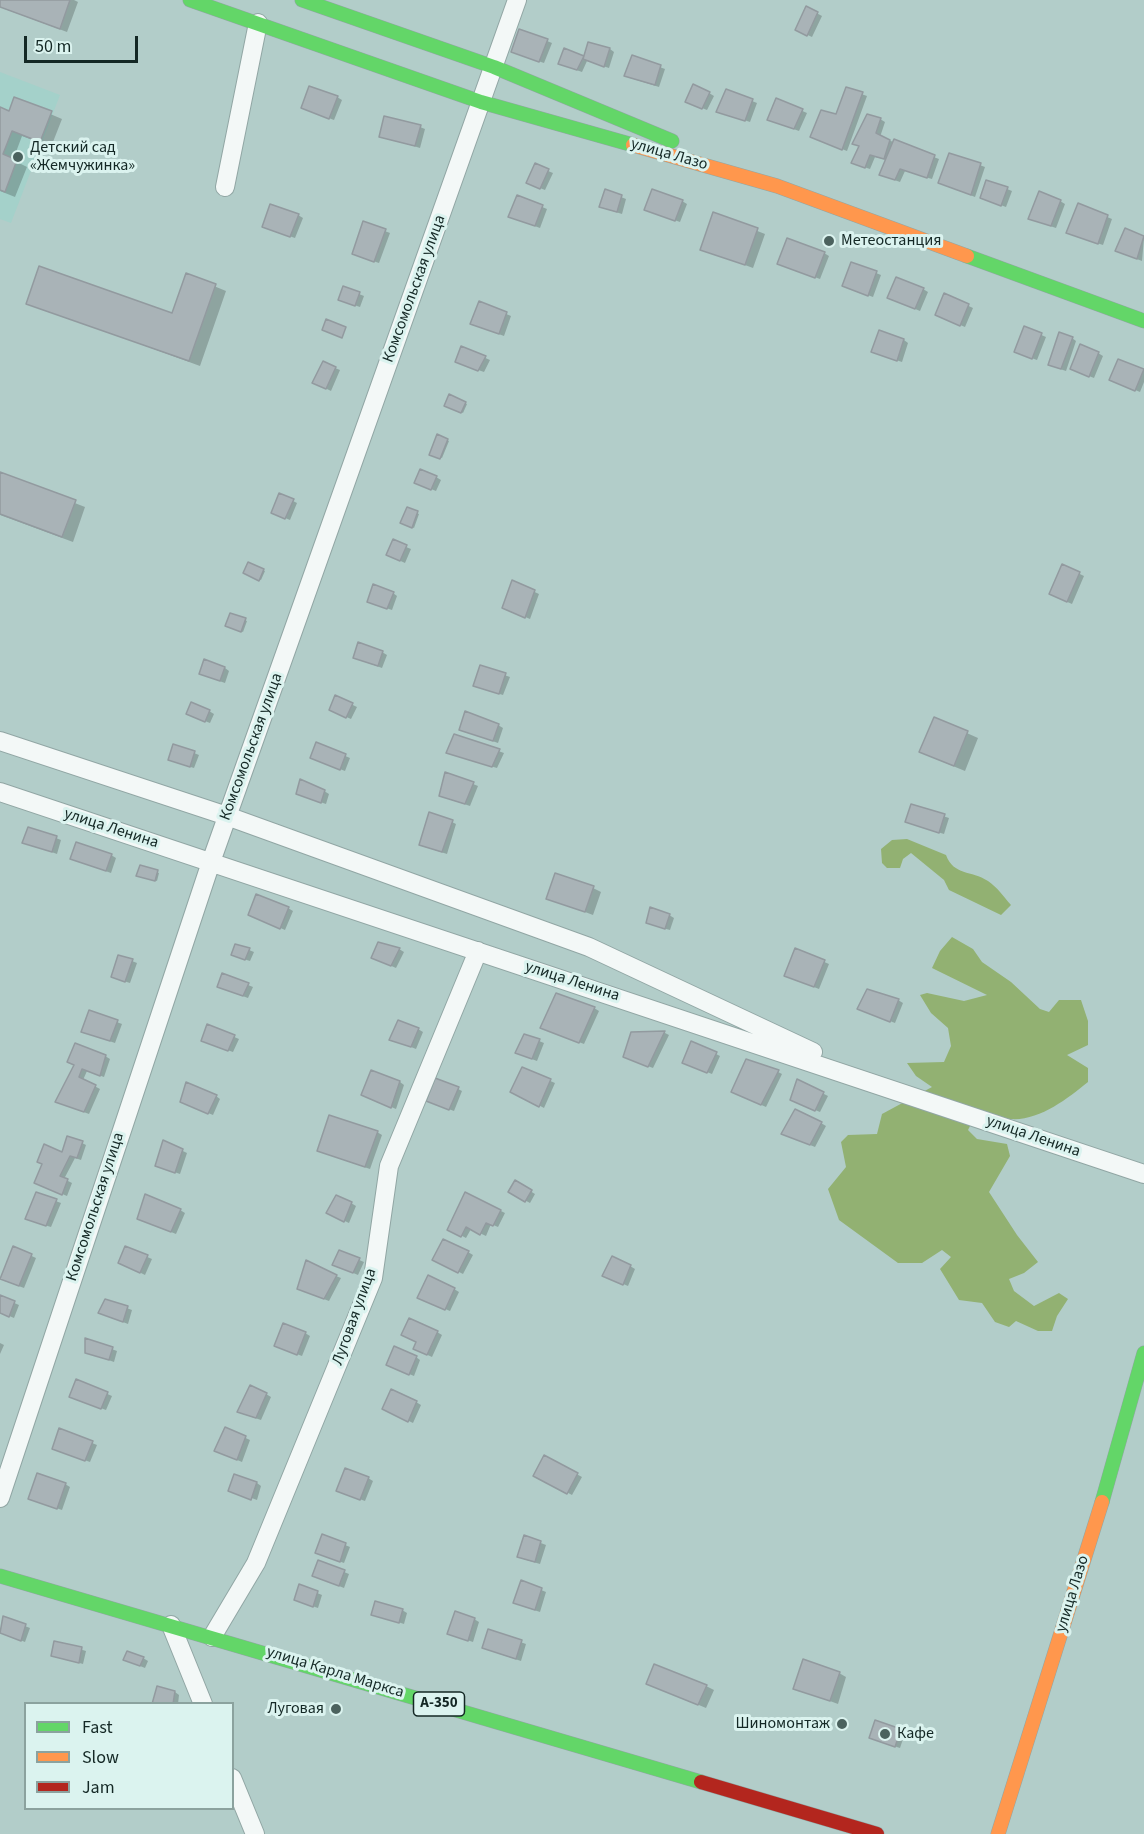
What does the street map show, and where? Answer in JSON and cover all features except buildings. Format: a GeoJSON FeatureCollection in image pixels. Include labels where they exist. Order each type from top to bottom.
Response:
{"type":"FeatureCollection","features":[{"type":"Feature","properties":{"kind":"main road","name":"улица Лазо"},"geometry":{"type":"LineString","coordinates":[[190,0],[482,102],[777,186],[1144,321]]}},
{"type":"Feature","properties":{"kind":"main road"},"geometry":{"type":"LineString","coordinates":[[302,0],[494,67],[777,186]]}},
{"type":"Feature","properties":{"kind":"main road","name":"улица Лазо"},"geometry":{"type":"LineString","coordinates":[[998,1834],[1107,1485],[1144,1353]]}},
{"type":"Feature","properties":{"kind":"main road","name":"улица Карла Маркса"},"geometry":{"type":"LineString","coordinates":[[0,1576],[877,1834]]}},
{"type":"Feature","properties":{"kind":"street","name":"Комсомольская улица"},"geometry":{"type":"LineString","coordinates":[[0,1498],[211,862],[517,0]]}},
{"type":"Feature","properties":{"kind":"street"},"geometry":{"type":"LineString","coordinates":[[225,188],[258,23]]}},
{"type":"Feature","properties":{"kind":"street"},"geometry":{"type":"LineString","coordinates":[[0,741],[227,816],[589,947],[893,1089]]}},
{"type":"Feature","properties":{"kind":"street","name":"улица Ленина"},"geometry":{"type":"LineString","coordinates":[[0,792],[1144,1174]]}},
{"type":"Feature","properties":{"kind":"street","name":"Луговая улица"},"geometry":{"type":"LineString","coordinates":[[212,1637],[256,1563],[373,1278],[389,1166],[478,951]]}},
{"type":"Feature","properties":{"kind":"street"},"geometry":{"type":"LineString","coordinates":[[171,1625],[202,1702]]}},
{"type":"Feature","properties":{"kind":"street"},"geometry":{"type":"LineString","coordinates":[[234,1783],[255,1834]]}},
{"type":"Feature","properties":{"kind":"shaded area","name":"Детский сад «Жемчужинка»"},"geometry":{"type":"Polygon","coordinates":[[[0,72],[60,95],[11,223],[0,219],[0,72]]]}},
{"type":"Feature","properties":{"kind":"green space"},"geometry":{"type":"Polygon","coordinates":[[[907,839],[946,855],[949,862],[958,870],[988,881],[1011,905],[1001,915],[949,890],[944,880],[911,853],[903,859],[900,868],[887,868],[882,863],[881,849],[892,840],[907,839]]]}},
{"type":"Feature","properties":{"kind":"green space"},"geometry":{"type":"Polygon","coordinates":[[[952,937],[973,949],[982,962],[1011,982],[1040,1009],[1049,1012],[1059,1000],[1081,1000],[1088,1021],[1088,1045],[1067,1055],[1088,1068],[1088,1082],[1052,1108],[1021,1119],[1007,1119],[978,1110],[968,1130],[977,1139],[1007,1144],[1010,1156],[989,1192],[1038,1262],[1024,1273],[1009,1279],[1014,1291],[1034,1306],[1059,1293],[1068,1299],[1057,1316],[1052,1331],[1038,1331],[1016,1321],[1009,1327],[995,1322],[982,1303],[959,1300],[940,1269],[951,1257],[942,1250],[922,1263],[898,1263],[839,1220],[828,1189],[846,1167],[841,1142],[848,1135],[877,1134],[882,1114],[932,1087],[916,1076],[907,1063],[944,1062],[951,1046],[948,1028],[931,1013],[920,995],[927,993],[964,1001],[987,995],[932,968],[940,951],[952,937]]]}},
{"type":"Feature","properties":{"kind":"traffic: fast"},"geometry":{"type":"LineString","coordinates":[[190,0],[481,102],[633,145]]}},
{"type":"Feature","properties":{"kind":"traffic: fast"},"geometry":{"type":"LineString","coordinates":[[302,0],[494,67],[672,141]]}},
{"type":"Feature","properties":{"kind":"traffic: fast"},"geometry":{"type":"LineString","coordinates":[[967,256],[1144,321]]}},
{"type":"Feature","properties":{"kind":"traffic: fast"},"geometry":{"type":"LineString","coordinates":[[1102,1502],[1144,1353]]}},
{"type":"Feature","properties":{"kind":"traffic: fast"},"geometry":{"type":"LineString","coordinates":[[0,1576],[701,1782]]}},
{"type":"Feature","properties":{"kind":"traffic: slow"},"geometry":{"type":"LineString","coordinates":[[633,145],[777,186],[967,256]]}},
{"type":"Feature","properties":{"kind":"traffic: slow"},"geometry":{"type":"LineString","coordinates":[[998,1834],[1102,1502]]}},
{"type":"Feature","properties":{"kind":"traffic: jam"},"geometry":{"type":"LineString","coordinates":[[701,1782],[877,1834]]}},
{"type":"Feature","properties":{"kind":"place","name":"Детский сад «Жемчужинка»"},"geometry":{"type":"Point","coordinates":[18,157]}},
{"type":"Feature","properties":{"kind":"place","name":"Метеостанция"},"geometry":{"type":"Point","coordinates":[829,241]}},
{"type":"Feature","properties":{"kind":"place","name":"Луговая"},"geometry":{"type":"Point","coordinates":[336,1709]}},
{"type":"Feature","properties":{"kind":"place","name":"Шиномонтаж"},"geometry":{"type":"Point","coordinates":[842,1724]}},
{"type":"Feature","properties":{"kind":"place","name":"Кафе"},"geometry":{"type":"Point","coordinates":[885,1734]}}]}
